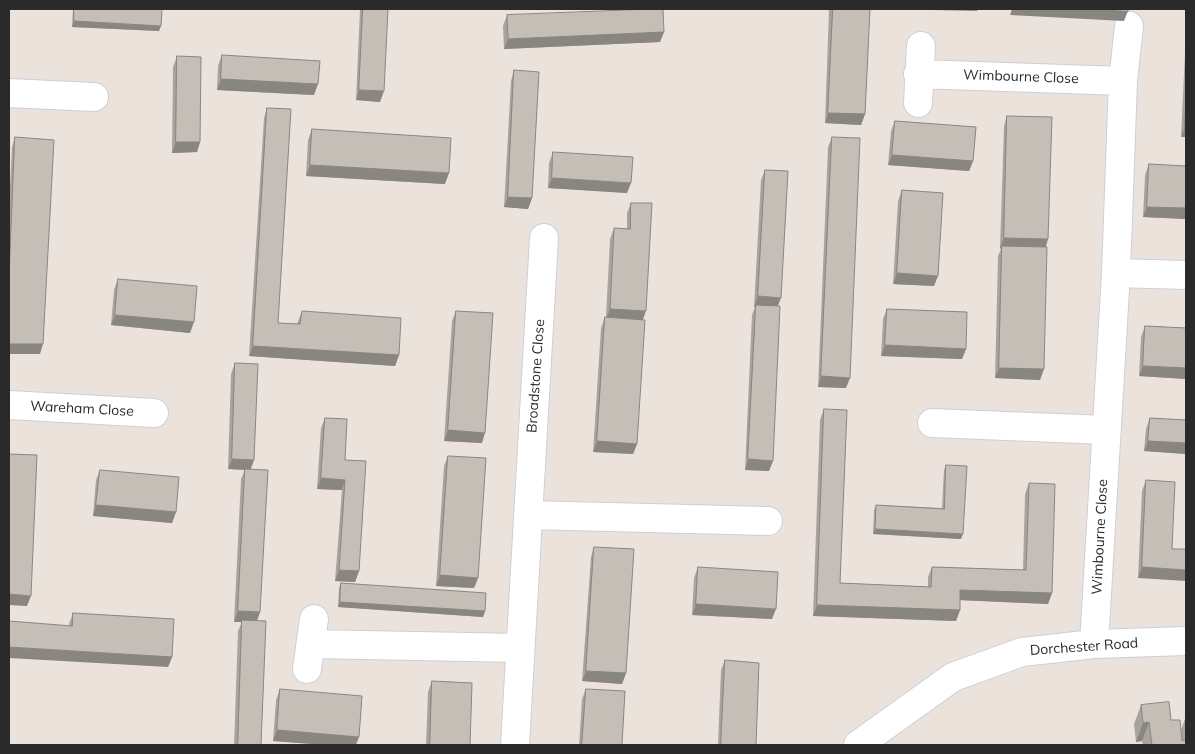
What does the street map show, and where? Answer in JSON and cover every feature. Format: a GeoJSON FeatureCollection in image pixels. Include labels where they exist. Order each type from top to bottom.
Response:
{"type":"FeatureCollection","features":[{"type":"Feature","properties":{"kind":"street","name":"Wimbourne Close"},"geometry":{"type":"LineString","coordinates":[[1094,644],[1116,273],[1123,81],[1129,26]]}},
{"type":"Feature","properties":{"kind":"street"},"geometry":{"type":"LineString","coordinates":[[918,103],[918,74],[921,46]]}},
{"type":"Feature","properties":{"kind":"street","name":"Wimbourne Close"},"geometry":{"type":"LineString","coordinates":[[918,74],[1123,81]]}},
{"type":"Feature","properties":{"kind":"street"},"geometry":{"type":"LineString","coordinates":[[9,93],[94,97]]}},
{"type":"Feature","properties":{"kind":"street","name":"Broadstone Close"},"geometry":{"type":"LineString","coordinates":[[515,745],[544,238]]}},
{"type":"Feature","properties":{"kind":"street"},"geometry":{"type":"LineString","coordinates":[[1116,273],[1186,275]]}},
{"type":"Feature","properties":{"kind":"street","name":"Wareham Close"},"geometry":{"type":"LineString","coordinates":[[9,405],[154,413]]}},
{"type":"Feature","properties":{"kind":"street"},"geometry":{"type":"LineString","coordinates":[[932,423],[1106,430]]}},
{"type":"Feature","properties":{"kind":"street"},"geometry":{"type":"LineString","coordinates":[[528,515],[768,521]]}},
{"type":"Feature","properties":{"kind":"street","name":"Dorchester Road"},"geometry":{"type":"LineString","coordinates":[[858,745],[953,677],[1022,652],[1094,644],[1186,641]]}},
{"type":"Feature","properties":{"kind":"street"},"geometry":{"type":"LineString","coordinates":[[311,644],[520,648]]}},
{"type":"Feature","properties":{"kind":"building"},"geometry":{"type":"Polygon","coordinates":[[[74,9],[162,9],[161,26],[74,21],[74,9]]]}},
{"type":"Feature","properties":{"kind":"building"},"geometry":{"type":"Polygon","coordinates":[[[363,9],[388,9],[384,91],[359,90],[363,9]]]}},
{"type":"Feature","properties":{"kind":"building"},"geometry":{"type":"Polygon","coordinates":[[[663,9],[664,32],[508,39],[507,15],[663,9]]]}},
{"type":"Feature","properties":{"kind":"building"},"geometry":{"type":"Polygon","coordinates":[[[833,9],[870,9],[865,114],[828,113],[833,9]]]}},
{"type":"Feature","properties":{"kind":"building"},"geometry":{"type":"Polygon","coordinates":[[[1089,9],[1128,9],[1128,11],[1089,9]]]}},
{"type":"Feature","properties":{"kind":"building"},"geometry":{"type":"Polygon","coordinates":[[[222,55],[320,61],[318,84],[221,79],[222,55]]]}},
{"type":"Feature","properties":{"kind":"building"},"geometry":{"type":"Polygon","coordinates":[[[177,56],[201,57],[200,142],[176,142],[177,56]]]}},
{"type":"Feature","properties":{"kind":"building"},"geometry":{"type":"Polygon","coordinates":[[[514,70],[539,72],[532,198],[508,197],[514,70]]]}},
{"type":"Feature","properties":{"kind":"building"},"geometry":{"type":"Polygon","coordinates":[[[267,108],[291,109],[278,323],[300,324],[302,311],[401,318],[399,355],[253,346],[267,108]]]}},
{"type":"Feature","properties":{"kind":"building"},"geometry":{"type":"Polygon","coordinates":[[[1007,116],[1052,117],[1048,239],[1004,238],[1007,116]]]}},
{"type":"Feature","properties":{"kind":"building"},"geometry":{"type":"Polygon","coordinates":[[[895,121],[976,127],[973,161],[892,155],[895,121]]]}},
{"type":"Feature","properties":{"kind":"building"},"geometry":{"type":"Polygon","coordinates":[[[312,129],[451,138],[449,173],[310,165],[312,129]]]}},
{"type":"Feature","properties":{"kind":"building"},"geometry":{"type":"Polygon","coordinates":[[[15,137],[54,140],[43,344],[9,344],[9,278],[15,137]]]}},
{"type":"Feature","properties":{"kind":"building"},"geometry":{"type":"Polygon","coordinates":[[[832,137],[860,138],[850,378],[821,376],[832,137]]]}},
{"type":"Feature","properties":{"kind":"building"},"geometry":{"type":"Polygon","coordinates":[[[553,152],[633,157],[631,183],[552,178],[553,152]]]}},
{"type":"Feature","properties":{"kind":"building"},"geometry":{"type":"Polygon","coordinates":[[[1149,164],[1186,166],[1186,208],[1147,207],[1149,164]]]}},
{"type":"Feature","properties":{"kind":"building"},"geometry":{"type":"Polygon","coordinates":[[[765,170],[788,171],[781,298],[758,296],[765,170]]]}},
{"type":"Feature","properties":{"kind":"building"},"geometry":{"type":"Polygon","coordinates":[[[902,190],[943,193],[938,276],[897,273],[902,190]]]}},
{"type":"Feature","properties":{"kind":"building"},"geometry":{"type":"Polygon","coordinates":[[[631,203],[652,203],[646,311],[610,309],[614,228],[630,229],[631,203]]]}},
{"type":"Feature","properties":{"kind":"building"},"geometry":{"type":"Polygon","coordinates":[[[1002,246],[1047,247],[1044,369],[999,368],[1002,246]]]}},
{"type":"Feature","properties":{"kind":"building"},"geometry":{"type":"Polygon","coordinates":[[[118,279],[197,286],[194,322],[115,315],[118,279]]]}},
{"type":"Feature","properties":{"kind":"building"},"geometry":{"type":"Polygon","coordinates":[[[756,305],[780,306],[773,461],[748,459],[756,305]]]}},
{"type":"Feature","properties":{"kind":"building"},"geometry":{"type":"Polygon","coordinates":[[[887,309],[967,312],[966,349],[885,345],[887,309]]]}},
{"type":"Feature","properties":{"kind":"building"},"geometry":{"type":"Polygon","coordinates":[[[456,311],[493,313],[485,433],[448,430],[456,311]]]}},
{"type":"Feature","properties":{"kind":"building"},"geometry":{"type":"Polygon","coordinates":[[[605,317],[645,320],[637,444],[597,441],[605,317]]]}},
{"type":"Feature","properties":{"kind":"building"},"geometry":{"type":"Polygon","coordinates":[[[1145,326],[1186,328],[1186,368],[1143,366],[1145,326]]]}},
{"type":"Feature","properties":{"kind":"building"},"geometry":{"type":"Polygon","coordinates":[[[235,363],[258,364],[254,460],[232,459],[235,363]]]}},
{"type":"Feature","properties":{"kind":"building"},"geometry":{"type":"Polygon","coordinates":[[[824,409],[847,410],[840,583],[931,587],[932,567],[1026,570],[1029,483],[1055,484],[1052,593],[960,590],[960,610],[817,605],[824,409]]]}},
{"type":"Feature","properties":{"kind":"building"},"geometry":{"type":"Polygon","coordinates":[[[325,418],[347,419],[345,460],[366,461],[359,571],[339,570],[345,480],[321,478],[325,418]]]}},
{"type":"Feature","properties":{"kind":"building"},"geometry":{"type":"Polygon","coordinates":[[[1150,418],[1186,420],[1186,443],[1148,441],[1150,418]]]}},
{"type":"Feature","properties":{"kind":"building"},"geometry":{"type":"Polygon","coordinates":[[[9,454],[37,455],[31,596],[9,594],[9,454]]]}},
{"type":"Feature","properties":{"kind":"building"},"geometry":{"type":"Polygon","coordinates":[[[448,456],[486,458],[478,578],[440,575],[448,456]]]}},
{"type":"Feature","properties":{"kind":"building"},"geometry":{"type":"Polygon","coordinates":[[[946,465],[967,466],[963,534],[875,529],[876,505],[944,509],[946,465]]]}},
{"type":"Feature","properties":{"kind":"building"},"geometry":{"type":"Polygon","coordinates":[[[245,469],[268,470],[260,612],[238,611],[245,469]]]}},
{"type":"Feature","properties":{"kind":"building"},"geometry":{"type":"Polygon","coordinates":[[[100,470],[179,477],[176,512],[96,505],[100,470]]]}},
{"type":"Feature","properties":{"kind":"building"},"geometry":{"type":"Polygon","coordinates":[[[1146,480],[1175,482],[1172,549],[1186,549],[1186,570],[1142,567],[1146,480]]]}},
{"type":"Feature","properties":{"kind":"building"},"geometry":{"type":"Polygon","coordinates":[[[594,547],[634,549],[626,673],[586,671],[594,547]]]}},
{"type":"Feature","properties":{"kind":"building"},"geometry":{"type":"Polygon","coordinates":[[[698,567],[778,572],[776,609],[696,604],[698,567]]]}},
{"type":"Feature","properties":{"kind":"building"},"geometry":{"type":"Polygon","coordinates":[[[341,583],[486,593],[485,611],[340,602],[341,583]]]}},
{"type":"Feature","properties":{"kind":"building"},"geometry":{"type":"Polygon","coordinates":[[[73,613],[174,619],[172,657],[9,647],[9,621],[72,626],[73,613]]]}},
{"type":"Feature","properties":{"kind":"building"},"geometry":{"type":"Polygon","coordinates":[[[242,620],[266,621],[261,745],[238,745],[242,620]]]}},
{"type":"Feature","properties":{"kind":"building"},"geometry":{"type":"Polygon","coordinates":[[[725,660],[759,663],[756,745],[721,745],[725,660]]]}},
{"type":"Feature","properties":{"kind":"building"},"geometry":{"type":"Polygon","coordinates":[[[432,681],[472,683],[470,745],[430,745],[432,681]]]}},
{"type":"Feature","properties":{"kind":"building"},"geometry":{"type":"Polygon","coordinates":[[[280,689],[362,696],[359,737],[277,730],[280,689]]]}},
{"type":"Feature","properties":{"kind":"building"},"geometry":{"type":"Polygon","coordinates":[[[586,689],[625,691],[622,745],[582,745],[586,689]]]}},
{"type":"Feature","properties":{"kind":"building"},"geometry":{"type":"Polygon","coordinates":[[[1169,702],[1171,720],[1180,720],[1182,741],[1186,740],[1186,745],[1152,745],[1149,722],[1143,723],[1141,705],[1169,702]]]}}]}
